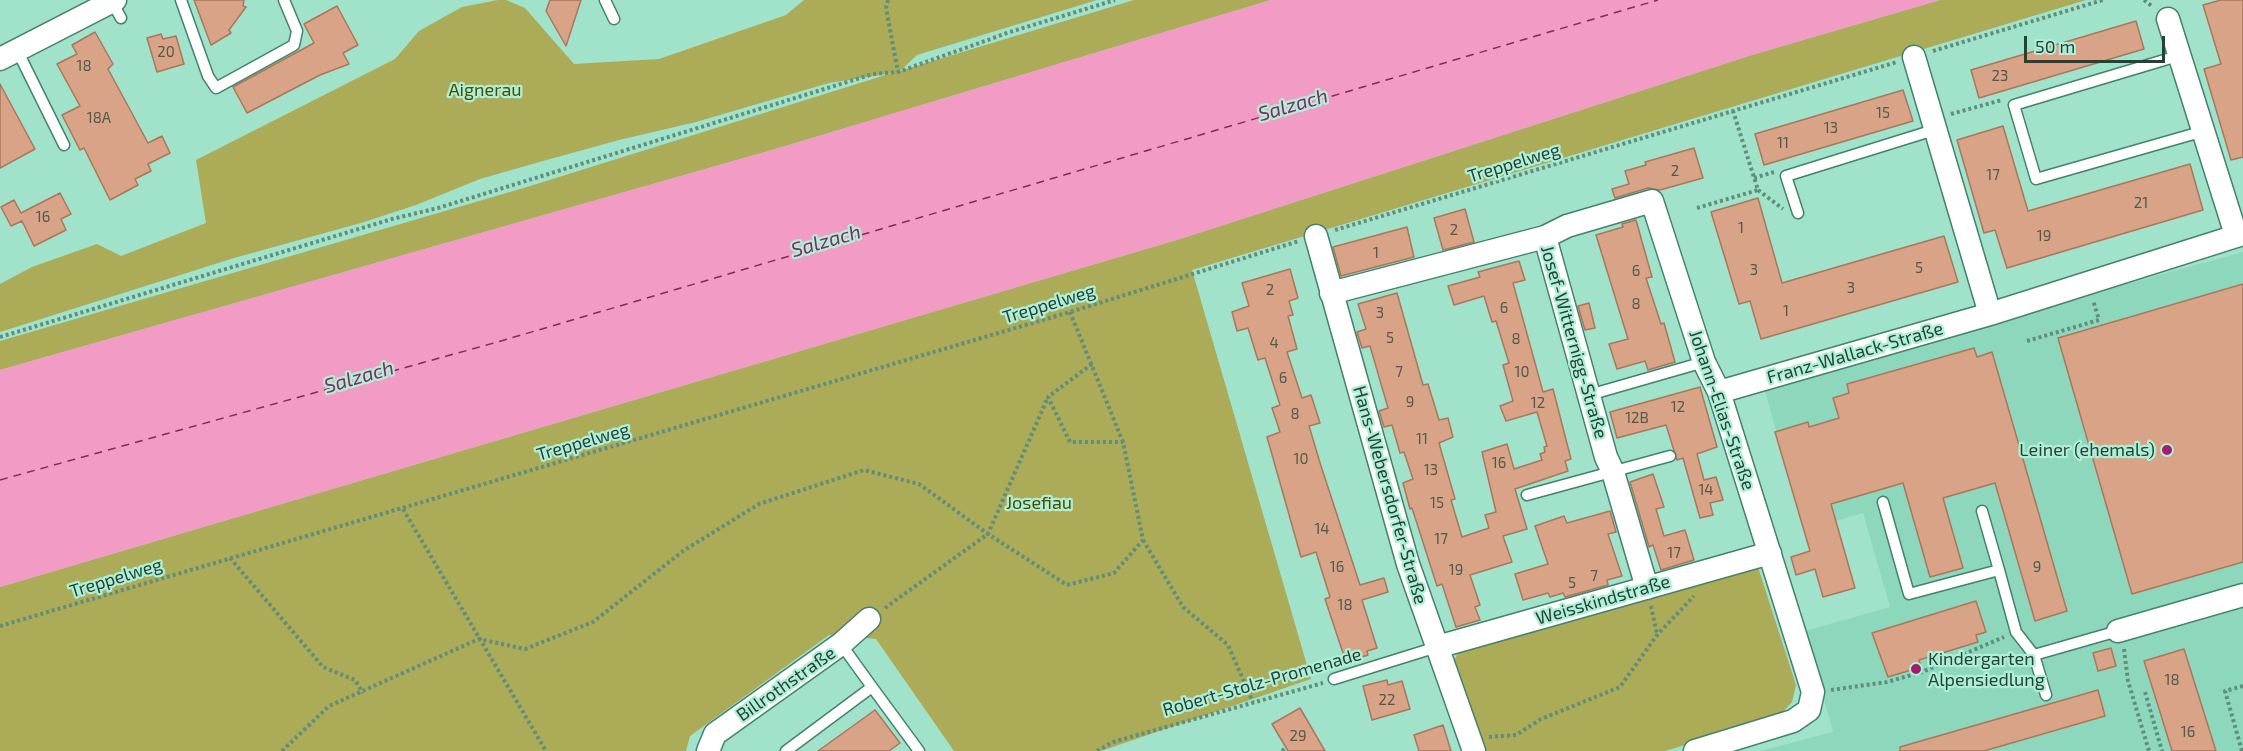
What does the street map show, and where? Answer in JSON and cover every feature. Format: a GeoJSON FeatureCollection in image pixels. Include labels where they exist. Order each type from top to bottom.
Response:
{"type":"FeatureCollection","features":[{"type":"Feature","properties":{"kind":"street"},"geometry":{"type":"LineString","coordinates":[[8,55],[79,8],[116,7]]}},
{"type":"Feature","properties":{"kind":"street","name":"Franz-Wallack-Straße"},"geometry":{"type":"LineString","coordinates":[[1719,392],[1990,314],[2239,234],[2168,19]]}},
{"type":"Feature","properties":{"kind":"street"},"geometry":{"type":"LineString","coordinates":[[1914,57],[1990,314]]}},
{"type":"Feature","properties":{"kind":"street","name":"Johann-Elias-Straße"},"geometry":{"type":"LineString","coordinates":[[1545,237],[1567,226],[1652,201],[1704,362],[1719,392],[1813,692]]}},
{"type":"Feature","properties":{"kind":"street","name":"Hans-Webersdorfer-Straße"},"geometry":{"type":"LineString","coordinates":[[1316,236],[1408,564],[1472,747]]}},
{"type":"Feature","properties":{"kind":"street","name":"Josef-Witternigg-Straße"},"geometry":{"type":"LineString","coordinates":[[1331,293],[1545,237],[1606,457],[1613,472],[1647,588]]}},
{"type":"Feature","properties":{"kind":"street","name":"Weisskindstraße"},"geometry":{"type":"LineString","coordinates":[[1437,647],[1770,553]]}},
{"type":"Feature","properties":{"kind":"street"},"geometry":{"type":"LineString","coordinates":[[2118,631],[2243,595]]}},
{"type":"Feature","properties":{"kind":"street","name":"Billrothstraße"},"geometry":{"type":"LineString","coordinates":[[708,751],[715,734],[841,644],[869,619]]}},
{"type":"Feature","properties":{"kind":"street"},"geometry":{"type":"LineString","coordinates":[[1695,751],[1793,721],[1809,710],[1813,692]]}},
{"type":"Feature","properties":{"kind":"lane"},"geometry":{"type":"LineString","coordinates":[[181,0],[208,76],[216,88],[294,45],[297,31],[284,0]]}},
{"type":"Feature","properties":{"kind":"lane"},"geometry":{"type":"LineString","coordinates":[[605,0],[614,19]]}},
{"type":"Feature","properties":{"kind":"lane"},"geometry":{"type":"LineString","coordinates":[[8,55],[64,146]]}},
{"type":"Feature","properties":{"kind":"lane"},"geometry":{"type":"LineString","coordinates":[[2181,55],[2014,105],[2036,179],[2204,130]]}},
{"type":"Feature","properties":{"kind":"lane"},"geometry":{"type":"LineString","coordinates":[[1798,213],[1786,176],[1934,130]]}},
{"type":"Feature","properties":{"kind":"lane"},"geometry":{"type":"LineString","coordinates":[[1589,394],[1704,362]]}},
{"type":"Feature","properties":{"kind":"lane"},"geometry":{"type":"LineString","coordinates":[[1527,495],[1670,456]]}},
{"type":"Feature","properties":{"kind":"lane"},"geometry":{"type":"LineString","coordinates":[[1883,502],[1909,594],[1999,570]]}},
{"type":"Feature","properties":{"kind":"lane"},"geometry":{"type":"LineString","coordinates":[[1982,511],[2016,632],[2034,655],[2046,695]]}},
{"type":"Feature","properties":{"kind":"lane"},"geometry":{"type":"LineString","coordinates":[[2034,655],[2118,631]]}},
{"type":"Feature","properties":{"kind":"lane"},"geometry":{"type":"LineString","coordinates":[[841,644],[919,751]]}},
{"type":"Feature","properties":{"kind":"lane","name":"Robert-Stolz-Promenade"},"geometry":{"type":"LineString","coordinates":[[1334,679],[1437,647]]}},
{"type":"Feature","properties":{"kind":"lane"},"geometry":{"type":"LineString","coordinates":[[786,751],[872,687]]}},
{"type":"Feature","properties":{"kind":"path"},"geometry":{"type":"LineString","coordinates":[[888,0],[886,8],[898,72]]}},
{"type":"Feature","properties":{"kind":"path"},"geometry":{"type":"LineString","coordinates":[[0,337],[392,219],[438,208],[873,74],[898,72],[1010,32],[1115,0]]}},
{"type":"Feature","properties":{"kind":"path","name":"Treppelweg"},"geometry":{"type":"LineString","coordinates":[[0,626],[1070,312],[2103,0]]}},
{"type":"Feature","properties":{"kind":"path"},"geometry":{"type":"LineString","coordinates":[[1733,111],[1758,190],[1779,208],[1798,213]]}},
{"type":"Feature","properties":{"kind":"path"},"geometry":{"type":"LineString","coordinates":[[1697,208],[1758,190]]}},
{"type":"Feature","properties":{"kind":"path"},"geometry":{"type":"LineString","coordinates":[[2027,341],[2099,320],[2088,282]]}},
{"type":"Feature","properties":{"kind":"path"},"geometry":{"type":"LineString","coordinates":[[1070,312],[1123,442],[1143,540],[1183,607],[1228,645],[1253,702]]}},
{"type":"Feature","properties":{"kind":"path"},"geometry":{"type":"LineString","coordinates":[[869,619],[988,534],[1048,397],[1092,364]]}},
{"type":"Feature","properties":{"kind":"path"},"geometry":{"type":"LineString","coordinates":[[1048,397],[1070,442],[1123,442]]}},
{"type":"Feature","properties":{"kind":"path"},"geometry":{"type":"LineString","coordinates":[[282,751],[328,706],[363,693],[479,639],[525,649],[593,622],[683,551],[759,504],[864,470],[919,484],[988,534],[1067,585],[1114,573],[1143,540]]}},
{"type":"Feature","properties":{"kind":"path"},"geometry":{"type":"LineString","coordinates":[[402,509],[546,751]]}},
{"type":"Feature","properties":{"kind":"path"},"geometry":{"type":"LineString","coordinates":[[230,558],[323,667],[355,680],[363,693]]}},
{"type":"Feature","properties":{"kind":"path"},"geometry":{"type":"LineString","coordinates":[[1472,747],[1489,737],[1516,735],[1541,719],[1620,687],[1657,635],[1694,596],[1696,574]]}},
{"type":"Feature","properties":{"kind":"path"},"geometry":{"type":"LineString","coordinates":[[1647,588],[1657,635]]}},
{"type":"Feature","properties":{"kind":"path"},"geometry":{"type":"LineString","coordinates":[[2118,631],[2127,660],[2128,681],[2149,751]]}},
{"type":"Feature","properties":{"kind":"path"},"geometry":{"type":"LineString","coordinates":[[1813,692],[1896,680],[1922,672],[2016,632]]}},
{"type":"Feature","properties":{"kind":"path","name":"Robert-Stolz-Promenade"},"geometry":{"type":"LineString","coordinates":[[1097,751],[1113,742],[1334,679]]}},
{"type":"Feature","properties":{"kind":"path"},"geometry":{"type":"LineString","coordinates":[[2242,751],[2225,691],[2243,686]]}},
{"type":"Feature","properties":{"kind":"path"},"geometry":{"type":"LineString","coordinates":[[2145,692],[2162,751]]}},
{"type":"Feature","properties":{"kind":"shaded area"},"geometry":{"type":"Polygon","coordinates":[[[2243,252],[2243,751],[1760,751],[1833,732],[1805,631],[1890,607],[1863,513],[1804,530],[1763,384],[2243,252]]]}},
{"type":"Feature","properties":{"kind":"green space","name":"Aignerau"},"geometry":{"type":"Polygon","coordinates":[[[506,0],[525,8],[574,64],[659,59],[786,15],[804,0],[1097,0],[917,55],[900,71],[1134,0],[1271,0],[772,150],[0,370],[0,341],[527,187],[892,73],[829,83],[696,122],[619,140],[480,179],[416,205],[361,223],[234,258],[0,332],[0,284],[32,267],[97,244],[121,256],[206,223],[196,160],[395,59],[419,31],[462,7],[506,0]]]}},
{"type":"Feature","properties":{"kind":"green space","name":"Josefiau"},"geometry":{"type":"Polygon","coordinates":[[[1940,0],[2086,0],[1192,270],[1311,679],[1101,751],[954,751],[876,639],[829,635],[690,736],[686,751],[0,751],[0,587],[1180,239],[1752,55],[1940,0]]]}},
{"type":"Feature","properties":{"kind":"green space"},"geometry":{"type":"Polygon","coordinates":[[[1757,564],[1796,685],[1792,702],[1777,718],[1665,751],[1485,751],[1454,662],[1458,651],[1757,564]]]}},
{"type":"Feature","properties":{"kind":"water","name":"Salzach"},"geometry":{"type":"Polygon","coordinates":[[[1271,0],[1940,0],[1752,55],[1180,239],[0,587],[0,370],[772,150],[1271,0]]]}},
{"type":"Feature","properties":{"kind":"building"},"geometry":{"type":"Polygon","coordinates":[[[194,0],[244,0],[243,6],[246,7],[229,30],[231,33],[211,45],[194,0]]]}},
{"type":"Feature","properties":{"kind":"building"},"geometry":{"type":"Polygon","coordinates":[[[550,0],[581,0],[566,46],[546,11],[550,0]]]}},
{"type":"Feature","properties":{"kind":"building"},"geometry":{"type":"Polygon","coordinates":[[[2221,0],[2243,0],[2243,157],[2231,160],[2204,69],[2221,64],[2203,5],[2221,0]]]}},
{"type":"Feature","properties":{"kind":"building"},"geometry":{"type":"Polygon","coordinates":[[[337,6],[358,45],[343,53],[349,64],[320,75],[247,113],[233,87],[314,43],[304,24],[337,6]]]}},
{"type":"Feature","properties":{"kind":"building"},"geometry":{"type":"Polygon","coordinates":[[[2136,21],[2144,49],[1979,98],[1971,70],[2136,21]]]}},
{"type":"Feature","properties":{"kind":"building"},"geometry":{"type":"Polygon","coordinates":[[[95,32],[113,64],[108,69],[148,143],[162,136],[170,153],[148,164],[151,171],[135,179],[138,185],[110,200],[84,148],[80,150],[62,115],[80,106],[57,64],[77,54],[72,45],[95,32]]]}},
{"type":"Feature","properties":{"kind":"building"},"geometry":{"type":"Polygon","coordinates":[[[161,34],[163,39],[176,36],[184,64],[157,72],[147,38],[161,34]]]}},
{"type":"Feature","properties":{"kind":"building"},"geometry":{"type":"Polygon","coordinates":[[[0,84],[35,149],[0,168],[0,84]]]}},
{"type":"Feature","properties":{"kind":"building"},"geometry":{"type":"Polygon","coordinates":[[[1903,90],[1913,121],[1764,165],[1755,134],[1903,90]]]}},
{"type":"Feature","properties":{"kind":"building"},"geometry":{"type":"Polygon","coordinates":[[[2003,126],[2028,211],[2190,164],[2203,210],[2007,268],[1995,230],[1984,233],[1957,140],[2003,126]]]}},
{"type":"Feature","properties":{"kind":"building"},"geometry":{"type":"Polygon","coordinates":[[[1694,148],[1703,178],[1660,190],[1648,188],[1615,198],[1612,189],[1629,184],[1625,171],[1646,165],[1645,162],[1694,148]]]}},
{"type":"Feature","properties":{"kind":"building"},"geometry":{"type":"Polygon","coordinates":[[[60,193],[71,214],[61,219],[66,230],[34,246],[22,221],[11,226],[1,207],[14,200],[21,213],[60,193]]]}},
{"type":"Feature","properties":{"kind":"building"},"geometry":{"type":"Polygon","coordinates":[[[1758,198],[1782,283],[1944,236],[1958,282],[1761,339],[1750,301],[1739,304],[1711,212],[1758,198]]]}},
{"type":"Feature","properties":{"kind":"building"},"geometry":{"type":"Polygon","coordinates":[[[1465,209],[1474,242],[1443,250],[1434,218],[1465,209]]]}},
{"type":"Feature","properties":{"kind":"building"},"geometry":{"type":"Polygon","coordinates":[[[1636,220],[1652,277],[1646,278],[1661,324],[1664,323],[1675,362],[1648,370],[1645,361],[1617,369],[1609,344],[1628,339],[1596,235],[1623,227],[1622,224],[1636,220]]]}},
{"type":"Feature","properties":{"kind":"building"},"geometry":{"type":"Polygon","coordinates":[[[1407,227],[1414,257],[1341,276],[1333,247],[1407,227]]]}},
{"type":"Feature","properties":{"kind":"building"},"geometry":{"type":"Polygon","coordinates":[[[1519,261],[1525,280],[1513,283],[1543,392],[1553,389],[1571,459],[1565,461],[1568,471],[1515,489],[1527,529],[1503,536],[1512,562],[1470,575],[1480,605],[1475,607],[1480,620],[1456,627],[1442,584],[1437,586],[1412,508],[1410,509],[1403,483],[1413,479],[1404,452],[1400,453],[1392,425],[1384,427],[1379,411],[1388,408],[1370,346],[1362,348],[1357,332],[1366,329],[1358,304],[1397,293],[1423,385],[1428,384],[1439,420],[1448,418],[1453,437],[1439,443],[1455,499],[1451,500],[1462,537],[1489,528],[1485,515],[1496,512],[1482,452],[1507,444],[1514,469],[1542,460],[1540,454],[1545,452],[1544,447],[1547,446],[1537,412],[1506,421],[1500,406],[1513,401],[1503,365],[1509,363],[1496,321],[1492,322],[1484,296],[1454,305],[1448,286],[1480,277],[1478,272],[1519,261]]]}},
{"type":"Feature","properties":{"kind":"building"},"geometry":{"type":"Polygon","coordinates":[[[1290,269],[1298,298],[1289,301],[1293,315],[1288,316],[1297,349],[1287,352],[1302,398],[1311,395],[1320,423],[1309,426],[1321,466],[1360,585],[1384,578],[1388,592],[1362,600],[1377,648],[1367,651],[1368,655],[1346,662],[1325,599],[1330,597],[1316,552],[1301,557],[1267,437],[1280,432],[1272,408],[1280,405],[1265,358],[1258,360],[1248,328],[1237,331],[1232,312],[1249,306],[1242,283],[1290,269]]]}},
{"type":"Feature","properties":{"kind":"building","name":"Leiner (ehemals)"},"geometry":{"type":"Polygon","coordinates":[[[2243,284],[2243,562],[2132,594],[2058,338],[2243,284]]]}},
{"type":"Feature","properties":{"kind":"building"},"geometry":{"type":"Polygon","coordinates":[[[1589,303],[1595,328],[1585,330],[1578,306],[1589,303]]]}},
{"type":"Feature","properties":{"kind":"building"},"geometry":{"type":"Polygon","coordinates":[[[1974,348],[1977,357],[1992,352],[2067,611],[2035,621],[1995,483],[1943,498],[1963,568],[1930,577],[1903,483],[1831,504],[1855,588],[1823,597],[1815,569],[1796,575],[1791,557],[1810,551],[1775,432],[1808,422],[1809,427],[1839,418],[1833,398],[1849,393],[1847,384],[1974,348]]]}},
{"type":"Feature","properties":{"kind":"building"},"geometry":{"type":"Polygon","coordinates":[[[1700,387],[1717,447],[1697,454],[1704,480],[1716,477],[1723,500],[1710,503],[1713,515],[1700,518],[1683,458],[1677,460],[1666,425],[1617,438],[1610,412],[1700,387]]]}},
{"type":"Feature","properties":{"kind":"building"},"geometry":{"type":"Polygon","coordinates":[[[1653,474],[1664,507],[1656,509],[1664,536],[1685,530],[1694,560],[1661,570],[1653,545],[1649,547],[1630,482],[1653,474]]]}},
{"type":"Feature","properties":{"kind":"building"},"geometry":{"type":"Polygon","coordinates":[[[1610,511],[1616,532],[1608,534],[1622,576],[1607,580],[1608,585],[1565,597],[1563,593],[1550,597],[1548,593],[1523,600],[1515,574],[1548,564],[1535,526],[1564,516],[1567,523],[1610,511]]]}},
{"type":"Feature","properties":{"kind":"building","name":"Kindergarten Alpensiedlung"},"geometry":{"type":"Polygon","coordinates":[[[1976,601],[1986,632],[1976,635],[1978,642],[1919,660],[1921,667],[1888,677],[1872,633],[1976,601]]]}},
{"type":"Feature","properties":{"kind":"building"},"geometry":{"type":"Polygon","coordinates":[[[2111,648],[2116,666],[2098,671],[2093,653],[2111,648]]]}},
{"type":"Feature","properties":{"kind":"building"},"geometry":{"type":"Polygon","coordinates":[[[2184,649],[2216,751],[2172,751],[2144,661],[2184,649]]]}},
{"type":"Feature","properties":{"kind":"building"},"geometry":{"type":"Polygon","coordinates":[[[1387,680],[1388,685],[1402,681],[1410,709],[1372,720],[1363,686],[1387,680]]]}},
{"type":"Feature","properties":{"kind":"building"},"geometry":{"type":"Polygon","coordinates":[[[2098,690],[2105,716],[1984,751],[1900,751],[1900,747],[2098,690]]]}},
{"type":"Feature","properties":{"kind":"building"},"geometry":{"type":"Polygon","coordinates":[[[1300,708],[1325,751],[1288,751],[1272,724],[1300,708]]]}},
{"type":"Feature","properties":{"kind":"building"},"geometry":{"type":"Polygon","coordinates":[[[875,710],[900,743],[889,751],[818,751],[875,710]]]}},
{"type":"Feature","properties":{"kind":"building"},"geometry":{"type":"Polygon","coordinates":[[[1443,725],[1451,751],[1419,751],[1414,735],[1443,725]]]}},
{"type":"Feature","properties":{"kind":"ferry route"},"geometry":{"type":"LineString","coordinates":[[0,480],[501,341],[1658,0]]}},
{"type":"Feature","properties":{"kind":"place","name":"Leiner (ehemals)"},"geometry":{"type":"Point","coordinates":[2167,450]}},
{"type":"Feature","properties":{"kind":"place","name":"Kindergarten Alpensiedlung"},"geometry":{"type":"Point","coordinates":[1916,669]}}]}
